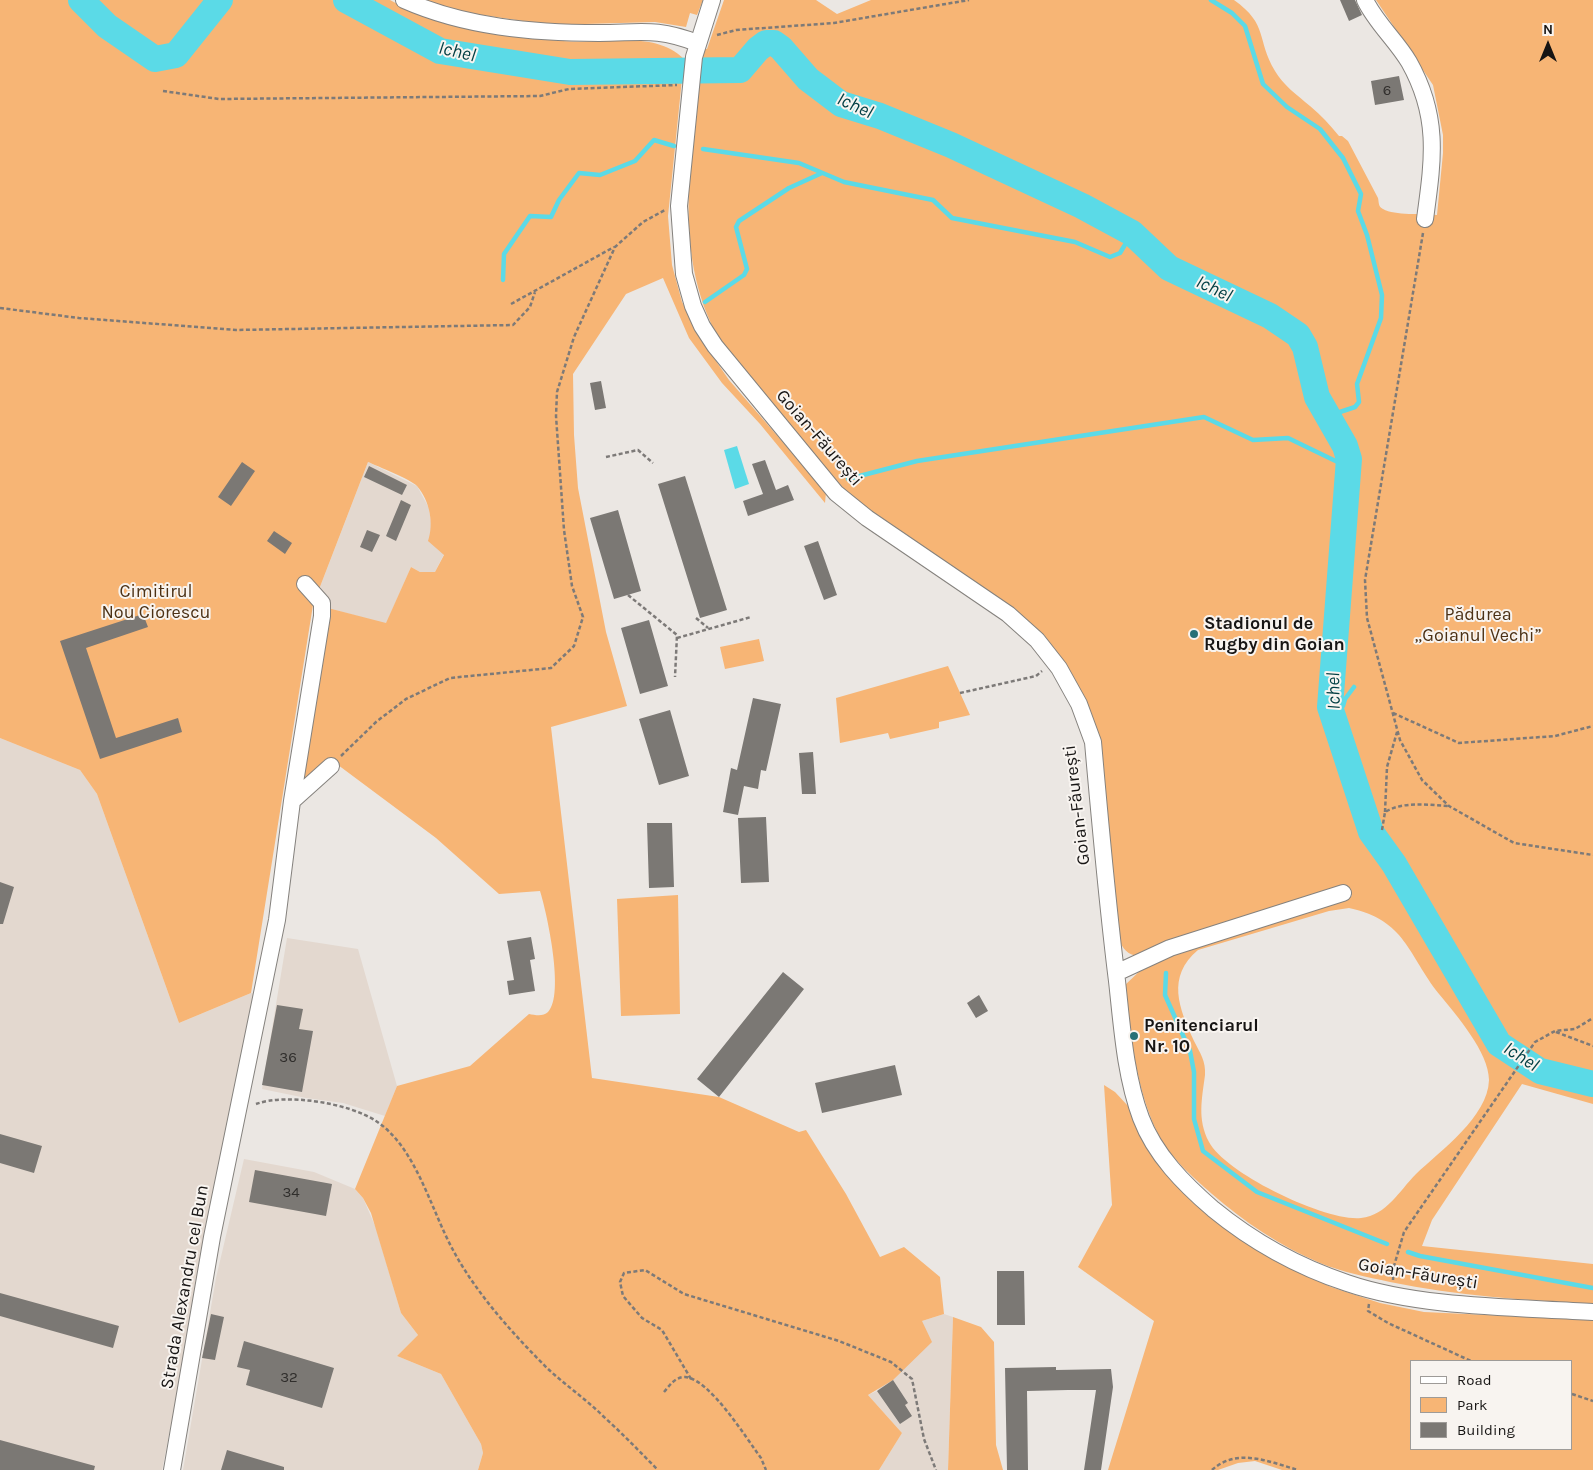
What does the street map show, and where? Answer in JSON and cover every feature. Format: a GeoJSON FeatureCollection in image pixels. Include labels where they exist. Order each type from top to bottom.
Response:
{"type":"FeatureCollection","features":[{"type":"Feature","properties":{"kind":"street"},"geometry":{"type":"LineString","coordinates":[[404,0],[458,18],[502,27],[601,33],[645,30],[673,33],[695,50]]}},
{"type":"Feature","properties":{"kind":"street","name":"Goian-Făurești"},"geometry":{"type":"LineString","coordinates":[[712,0],[695,50],[679,206],[684,274],[693,306],[702,326],[715,346],[836,493],[867,518],[1008,614],[1037,640],[1060,668],[1079,704],[1092,742],[1116,972],[1131,1084],[1141,1119],[1153,1143],[1168,1165],[1192,1191],[1233,1226],[1284,1256],[1347,1283],[1371,1290],[1452,1303],[1593,1312]]}},
{"type":"Feature","properties":{"kind":"street"},"geometry":{"type":"LineString","coordinates":[[1365,0],[1385,32],[1408,61],[1422,88],[1432,135],[1434,155],[1425,219]]}},
{"type":"Feature","properties":{"kind":"street","name":"Strada Alexandru cel Bun"},"geometry":{"type":"LineString","coordinates":[[172,1470],[212,1237],[240,1111],[277,920],[292,801],[322,616],[322,603],[305,584]]}},
{"type":"Feature","properties":{"kind":"street"},"geometry":{"type":"LineString","coordinates":[[292,801],[331,766]]}},
{"type":"Feature","properties":{"kind":"street"},"geometry":{"type":"LineString","coordinates":[[1116,972],[1170,948],[1343,893]]}},
{"type":"Feature","properties":{"kind":"path"},"geometry":{"type":"LineString","coordinates":[[695,50],[736,30],[834,23],[969,0]]}},
{"type":"Feature","properties":{"kind":"path"},"geometry":{"type":"LineString","coordinates":[[164,91],[219,99],[530,96],[568,90],[691,84]]}},
{"type":"Feature","properties":{"kind":"path"},"geometry":{"type":"LineString","coordinates":[[512,304],[615,247],[658,212],[679,206]]}},
{"type":"Feature","properties":{"kind":"path"},"geometry":{"type":"LineString","coordinates":[[1425,219],[1365,580],[1367,618],[1398,732],[1422,780],[1449,806],[1514,843],[1593,855]]}},
{"type":"Feature","properties":{"kind":"path"},"geometry":{"type":"LineString","coordinates":[[331,766],[376,722],[406,699],[450,678],[551,668],[574,646],[583,617],[572,586],[564,530],[556,416],[557,392],[574,337],[615,247]]}},
{"type":"Feature","properties":{"kind":"path"},"geometry":{"type":"LineString","coordinates":[[0,308],[79,318],[236,330],[513,325],[530,307],[536,292]]}},
{"type":"Feature","properties":{"kind":"path"},"geometry":{"type":"LineString","coordinates":[[606,457],[638,450],[653,463]]}},
{"type":"Feature","properties":{"kind":"path"},"geometry":{"type":"LineString","coordinates":[[628,595],[677,635],[674,677]]}},
{"type":"Feature","properties":{"kind":"path"},"geometry":{"type":"LineString","coordinates":[[676,638],[751,617]]}},
{"type":"Feature","properties":{"kind":"path"},"geometry":{"type":"LineString","coordinates":[[696,618],[708,628]]}},
{"type":"Feature","properties":{"kind":"path"},"geometry":{"type":"LineString","coordinates":[[960,693],[1036,676]]}},
{"type":"Feature","properties":{"kind":"path"},"geometry":{"type":"LineString","coordinates":[[1393,713],[1459,743],[1555,736],[1593,726]]}},
{"type":"Feature","properties":{"kind":"path"},"geometry":{"type":"LineString","coordinates":[[1382,830],[1385,812],[1387,767],[1398,732]]}},
{"type":"Feature","properties":{"kind":"path"},"geometry":{"type":"LineString","coordinates":[[1385,812],[1392,808],[1412,805],[1449,806]]}},
{"type":"Feature","properties":{"kind":"path"},"geometry":{"type":"LineString","coordinates":[[1392,1294],[1394,1266],[1404,1232],[1535,1042],[1555,1031],[1575,1029],[1593,1018]]}},
{"type":"Feature","properties":{"kind":"path"},"geometry":{"type":"LineString","coordinates":[[1555,1031],[1593,1046]]}},
{"type":"Feature","properties":{"kind":"path"},"geometry":{"type":"LineString","coordinates":[[240,1111],[258,1103],[291,1100],[351,1109],[377,1121],[394,1137],[410,1161],[453,1251],[510,1328],[548,1369],[603,1416],[658,1470]]}},
{"type":"Feature","properties":{"kind":"path"},"geometry":{"type":"LineString","coordinates":[[692,1379],[662,1330],[642,1318],[622,1296],[620,1282],[624,1274],[644,1270],[684,1294],[839,1341],[891,1362],[912,1380],[924,1439],[936,1470]]}},
{"type":"Feature","properties":{"kind":"path"},"geometry":{"type":"LineString","coordinates":[[1371,1290],[1368,1311],[1388,1323],[1469,1360]]}},
{"type":"Feature","properties":{"kind":"path"},"geometry":{"type":"LineString","coordinates":[[664,1392],[676,1379],[685,1377],[692,1379],[712,1394],[761,1458],[766,1470]]}},
{"type":"Feature","properties":{"kind":"path"},"geometry":{"type":"LineString","coordinates":[[1573,1394],[1593,1401]]}},
{"type":"Feature","properties":{"kind":"path"},"geometry":{"type":"LineString","coordinates":[[1212,1470],[1236,1459],[1255,1457],[1298,1470]]}},
{"type":"Feature","properties":{"kind":"shaded area"},"geometry":{"type":"Polygon","coordinates":[[[368,462],[417,486],[429,508],[432,529],[444,554],[435,572],[420,572],[411,567],[386,624],[328,608],[320,587],[368,462]]]}},
{"type":"Feature","properties":{"kind":"shaded area"},"geometry":{"type":"Polygon","coordinates":[[[0,738],[80,770],[97,794],[179,1023],[251,993],[257,994],[162,1470],[0,1470],[0,738]]]}},
{"type":"Feature","properties":{"kind":"shaded area"},"geometry":{"type":"Polygon","coordinates":[[[287,938],[358,949],[397,1086],[385,1116],[343,1103],[262,1089],[287,938]]]}},
{"type":"Feature","properties":{"kind":"shaded area"},"geometry":{"type":"Polygon","coordinates":[[[244,1159],[314,1172],[355,1189],[363,1198],[376,1228],[401,1313],[418,1335],[397,1356],[441,1374],[481,1444],[483,1453],[478,1470],[183,1470],[216,1278],[244,1159]]]}},
{"type":"Feature","properties":{"kind":"shaded area"},"geometry":{"type":"Polygon","coordinates":[[[944,1314],[953,1317],[948,1470],[879,1470],[902,1433],[868,1395],[877,1391],[922,1321],[944,1314]]]}},
{"type":"Feature","properties":{"kind":"green space","name":"Cimitirul Nou Ciorescu"},"geometry":{"type":"Polygon","coordinates":[[[0,0],[390,0],[429,17],[497,33],[578,42],[643,41],[658,44],[672,50],[684,59],[668,216],[672,265],[682,302],[705,345],[729,380],[826,492],[825,503],[760,424],[722,383],[689,338],[663,278],[626,294],[573,374],[574,435],[578,488],[606,632],[627,706],[551,727],[592,1078],[719,1097],[799,1132],[806,1130],[846,1194],[880,1257],[904,1247],[940,1277],[944,1314],[922,1321],[932,1342],[893,1380],[868,1395],[902,1433],[879,1470],[478,1470],[483,1453],[481,1444],[441,1374],[397,1356],[418,1335],[401,1313],[371,1213],[363,1198],[355,1189],[397,1086],[470,1066],[529,1014],[546,1014],[553,1003],[555,989],[553,953],[547,917],[540,891],[499,894],[436,838],[330,759],[297,792],[328,608],[386,623],[411,567],[420,572],[435,572],[444,555],[428,541],[431,527],[430,513],[425,499],[414,483],[368,462],[313,605],[251,993],[179,1023],[97,794],[80,770],[0,738],[0,0]]]}},
{"type":"Feature","properties":{"kind":"green space"},"geometry":{"type":"Polygon","coordinates":[[[424,0],[703,0],[697,15],[690,13],[686,27],[655,22],[550,25],[462,12],[424,0]]]}},
{"type":"Feature","properties":{"kind":"green space","name":"Pădurea „Goianul Vechi”"},"geometry":{"type":"Polygon","coordinates":[[[724,0],[816,0],[837,14],[871,0],[1234,0],[1245,9],[1257,25],[1269,60],[1282,81],[1314,109],[1339,136],[1348,141],[1378,198],[1380,207],[1394,213],[1437,215],[1443,135],[1433,85],[1376,0],[1593,0],[1593,1104],[1522,1084],[1432,1220],[1422,1246],[1593,1264],[1593,1304],[1516,1299],[1440,1291],[1372,1278],[1328,1266],[1278,1242],[1250,1224],[1197,1180],[1168,1150],[1157,1132],[1139,1078],[1125,985],[1143,968],[1173,951],[1352,896],[1346,888],[1142,956],[1128,953],[1124,948],[1120,942],[1099,743],[1087,703],[1065,663],[1044,635],[1012,607],[850,496],[726,350],[708,315],[696,279],[690,242],[689,203],[690,164],[703,49],[707,49],[724,0]],[[1349,908],[1329,911],[1198,950],[1188,960],[1182,971],[1178,993],[1184,1017],[1205,1065],[1201,1109],[1205,1134],[1209,1142],[1235,1168],[1278,1193],[1325,1212],[1345,1217],[1361,1218],[1378,1212],[1392,1201],[1416,1174],[1461,1132],[1481,1107],[1487,1094],[1489,1080],[1488,1069],[1478,1046],[1429,980],[1404,941],[1383,921],[1349,908]]]}},
{"type":"Feature","properties":{"kind":"green space"},"geometry":{"type":"Polygon","coordinates":[[[759,639],[764,661],[725,669],[720,647],[759,639]]]}},
{"type":"Feature","properties":{"kind":"green space"},"geometry":{"type":"Polygon","coordinates":[[[948,666],[970,715],[939,722],[939,728],[890,739],[888,733],[840,743],[836,698],[948,666]]]}},
{"type":"Feature","properties":{"kind":"green space"},"geometry":{"type":"Polygon","coordinates":[[[678,895],[680,1014],[621,1016],[617,899],[678,895]]]}},
{"type":"Feature","properties":{"kind":"green space"},"geometry":{"type":"Polygon","coordinates":[[[1104,1085],[1115,1092],[1129,1107],[1165,1173],[1188,1198],[1237,1237],[1281,1263],[1331,1287],[1380,1303],[1424,1312],[1593,1320],[1593,1470],[1282,1470],[1255,1461],[1238,1463],[1218,1470],[1108,1470],[1154,1321],[1078,1267],[1112,1205],[1104,1085]]]}},
{"type":"Feature","properties":{"kind":"green space"},"geometry":{"type":"Polygon","coordinates":[[[953,1317],[981,1327],[994,1342],[996,1445],[1003,1470],[948,1470],[953,1317]]]}},
{"type":"Feature","properties":{"kind":"water"},"geometry":{"type":"Polygon","coordinates":[[[737,446],[749,484],[735,489],[724,450],[737,446]]]}},
{"type":"Feature","properties":{"kind":"building"},"geometry":{"type":"Polygon","coordinates":[[[1340,0],[1355,0],[1362,15],[1349,21],[1340,0]]]}},
{"type":"Feature","properties":{"kind":"building"},"geometry":{"type":"Polygon","coordinates":[[[1399,76],[1404,100],[1375,105],[1371,81],[1399,76]]]}},
{"type":"Feature","properties":{"kind":"building"},"geometry":{"type":"Polygon","coordinates":[[[601,381],[606,408],[595,410],[590,383],[601,381]]]}},
{"type":"Feature","properties":{"kind":"building"},"geometry":{"type":"Polygon","coordinates":[[[765,460],[776,490],[788,485],[794,500],[748,516],[743,501],[763,494],[752,464],[765,460]]]}},
{"type":"Feature","properties":{"kind":"building"},"geometry":{"type":"Polygon","coordinates":[[[242,462],[255,471],[231,506],[218,497],[242,462]]]}},
{"type":"Feature","properties":{"kind":"building"},"geometry":{"type":"Polygon","coordinates":[[[369,466],[407,485],[402,495],[364,477],[369,466]]]}},
{"type":"Feature","properties":{"kind":"building"},"geometry":{"type":"Polygon","coordinates":[[[685,476],[727,610],[700,618],[658,484],[685,476]]]}},
{"type":"Feature","properties":{"kind":"building"},"geometry":{"type":"Polygon","coordinates":[[[401,500],[411,505],[396,541],[386,536],[401,500]]]}},
{"type":"Feature","properties":{"kind":"building"},"geometry":{"type":"Polygon","coordinates":[[[618,510],[641,591],[614,599],[590,518],[618,510]]]}},
{"type":"Feature","properties":{"kind":"building"},"geometry":{"type":"Polygon","coordinates":[[[367,530],[380,535],[372,552],[360,547],[367,530]]]}},
{"type":"Feature","properties":{"kind":"building"},"geometry":{"type":"Polygon","coordinates":[[[274,531],[292,543],[285,554],[267,541],[274,531]]]}},
{"type":"Feature","properties":{"kind":"building"},"geometry":{"type":"Polygon","coordinates":[[[818,541],[837,595],[824,600],[804,546],[818,541]]]}},
{"type":"Feature","properties":{"kind":"building"},"geometry":{"type":"Polygon","coordinates":[[[143,614],[148,627],[86,648],[116,738],[178,718],[182,732],[100,759],[60,641],[143,614]]]}},
{"type":"Feature","properties":{"kind":"building"},"geometry":{"type":"Polygon","coordinates":[[[649,620],[668,686],[640,694],[621,628],[649,620]]]}},
{"type":"Feature","properties":{"kind":"building"},"geometry":{"type":"Polygon","coordinates":[[[753,698],[781,704],[766,771],[761,770],[758,789],[744,786],[738,815],[723,812],[731,768],[737,770],[753,698]]]}},
{"type":"Feature","properties":{"kind":"building"},"geometry":{"type":"Polygon","coordinates":[[[670,710],[689,776],[659,785],[639,719],[670,710]]]}},
{"type":"Feature","properties":{"kind":"building"},"geometry":{"type":"Polygon","coordinates":[[[813,752],[816,794],[802,794],[799,753],[813,752]]]}},
{"type":"Feature","properties":{"kind":"building"},"geometry":{"type":"Polygon","coordinates":[[[766,817],[769,882],[741,883],[738,818],[766,817]]]}},
{"type":"Feature","properties":{"kind":"building"},"geometry":{"type":"Polygon","coordinates":[[[647,823],[672,823],[674,887],[649,888],[647,823]]]}},
{"type":"Feature","properties":{"kind":"building"},"geometry":{"type":"Polygon","coordinates":[[[0,882],[14,887],[3,924],[0,924],[0,882]]]}},
{"type":"Feature","properties":{"kind":"building"},"geometry":{"type":"Polygon","coordinates":[[[531,937],[535,959],[530,960],[535,991],[509,995],[507,981],[514,980],[507,941],[531,937]]]}},
{"type":"Feature","properties":{"kind":"building"},"geometry":{"type":"Polygon","coordinates":[[[783,972],[804,989],[719,1097],[697,1079],[783,972]]]}},
{"type":"Feature","properties":{"kind":"building"},"geometry":{"type":"Polygon","coordinates":[[[979,995],[988,1011],[976,1018],[967,1003],[979,995]]]}},
{"type":"Feature","properties":{"kind":"building"},"geometry":{"type":"Polygon","coordinates":[[[277,1005],[303,1009],[299,1029],[313,1031],[302,1092],[262,1085],[277,1005]]]}},
{"type":"Feature","properties":{"kind":"building"},"geometry":{"type":"Polygon","coordinates":[[[895,1065],[902,1095],[822,1113],[815,1083],[895,1065]]]}},
{"type":"Feature","properties":{"kind":"building"},"geometry":{"type":"Polygon","coordinates":[[[0,1134],[42,1146],[34,1173],[0,1163],[0,1134]]]}},
{"type":"Feature","properties":{"kind":"building"},"geometry":{"type":"Polygon","coordinates":[[[255,1170],[332,1184],[326,1216],[249,1202],[255,1170]]]}},
{"type":"Feature","properties":{"kind":"building"},"geometry":{"type":"Polygon","coordinates":[[[997,1271],[1024,1271],[1025,1325],[997,1325],[997,1271]]]}},
{"type":"Feature","properties":{"kind":"building"},"geometry":{"type":"Polygon","coordinates":[[[0,1293],[119,1326],[113,1348],[0,1316],[0,1293]]]}},
{"type":"Feature","properties":{"kind":"building"},"geometry":{"type":"Polygon","coordinates":[[[211,1314],[224,1317],[215,1360],[202,1358],[211,1314]]]}},
{"type":"Feature","properties":{"kind":"building"},"geometry":{"type":"Polygon","coordinates":[[[244,1341],[334,1368],[322,1408],[246,1385],[250,1370],[237,1367],[244,1341]]]}},
{"type":"Feature","properties":{"kind":"building"},"geometry":{"type":"Polygon","coordinates":[[[1056,1367],[1056,1370],[1111,1369],[1113,1387],[1101,1470],[1084,1470],[1096,1390],[1068,1390],[1027,1391],[1028,1470],[1007,1470],[1005,1368],[1056,1367]]]}},
{"type":"Feature","properties":{"kind":"building"},"geometry":{"type":"Polygon","coordinates":[[[893,1380],[908,1403],[905,1405],[912,1416],[900,1424],[877,1391],[893,1380]]]}},
{"type":"Feature","properties":{"kind":"building"},"geometry":{"type":"Polygon","coordinates":[[[0,1440],[95,1466],[94,1470],[0,1470],[0,1440]]]}},
{"type":"Feature","properties":{"kind":"building"},"geometry":{"type":"Polygon","coordinates":[[[227,1450],[284,1467],[284,1470],[221,1470],[227,1450]]]}},
{"type":"Feature","properties":{"kind":"waterway","name":"Ichel"},"geometry":{"type":"LineString","coordinates":[[81,0],[107,26],[155,59],[176,55],[220,0]]}},
{"type":"Feature","properties":{"kind":"waterway","name":"Ichel"},"geometry":{"type":"LineString","coordinates":[[346,0],[440,51],[570,72],[740,70],[758,49],[766,43],[774,43],[781,48],[808,79],[841,104],[880,116],[951,145],[1082,206],[1132,233],[1169,268],[1270,316],[1298,335],[1305,347],[1317,397],[1345,446],[1349,459],[1330,707],[1371,832],[1394,864],[1499,1044],[1540,1071],[1593,1084]]}},
{"type":"Feature","properties":{"kind":"waterway"},"geometry":{"type":"LineString","coordinates":[[1211,0],[1232,13],[1245,26],[1263,84],[1287,107],[1320,129],[1343,158],[1361,194],[1358,211],[1367,235],[1382,295],[1381,318],[1357,384],[1359,402],[1355,407],[1328,416]]}},
{"type":"Feature","properties":{"kind":"waterway"},"geometry":{"type":"LineString","coordinates":[[503,280],[504,254],[530,216],[551,217],[559,200],[579,173],[600,175],[635,161],[654,140],[674,146]]}},
{"type":"Feature","properties":{"kind":"waterway"},"geometry":{"type":"LineString","coordinates":[[703,149],[799,163],[844,182],[933,200],[952,218],[1075,242],[1110,257],[1120,253],[1132,233]]}},
{"type":"Feature","properties":{"kind":"waterway"},"geometry":{"type":"LineString","coordinates":[[705,302],[744,275],[747,269],[736,227],[739,221],[789,188],[822,173]]}},
{"type":"Feature","properties":{"kind":"waterway"},"geometry":{"type":"LineString","coordinates":[[848,479],[917,461],[1204,417],[1253,440],[1288,438],[1348,467]]}},
{"type":"Feature","properties":{"kind":"waterway"},"geometry":{"type":"LineString","coordinates":[[1331,710],[1343,706],[1345,699],[1354,687]]}},
{"type":"Feature","properties":{"kind":"waterway"},"geometry":{"type":"LineString","coordinates":[[1166,973],[1165,995],[1190,1051],[1194,1072],[1194,1119],[1203,1151],[1257,1192],[1387,1244]]}},
{"type":"Feature","properties":{"kind":"waterway"},"geometry":{"type":"LineString","coordinates":[[1408,1252],[1420,1256],[1593,1288]]}},
{"type":"Feature","properties":{"kind":"place","name":"Stadionul de Rugby din Goian"},"geometry":{"type":"Point","coordinates":[1194,634]}},
{"type":"Feature","properties":{"kind":"place","name":"Penitenciarul Nr. 10"},"geometry":{"type":"Point","coordinates":[1134,1036]}}]}
